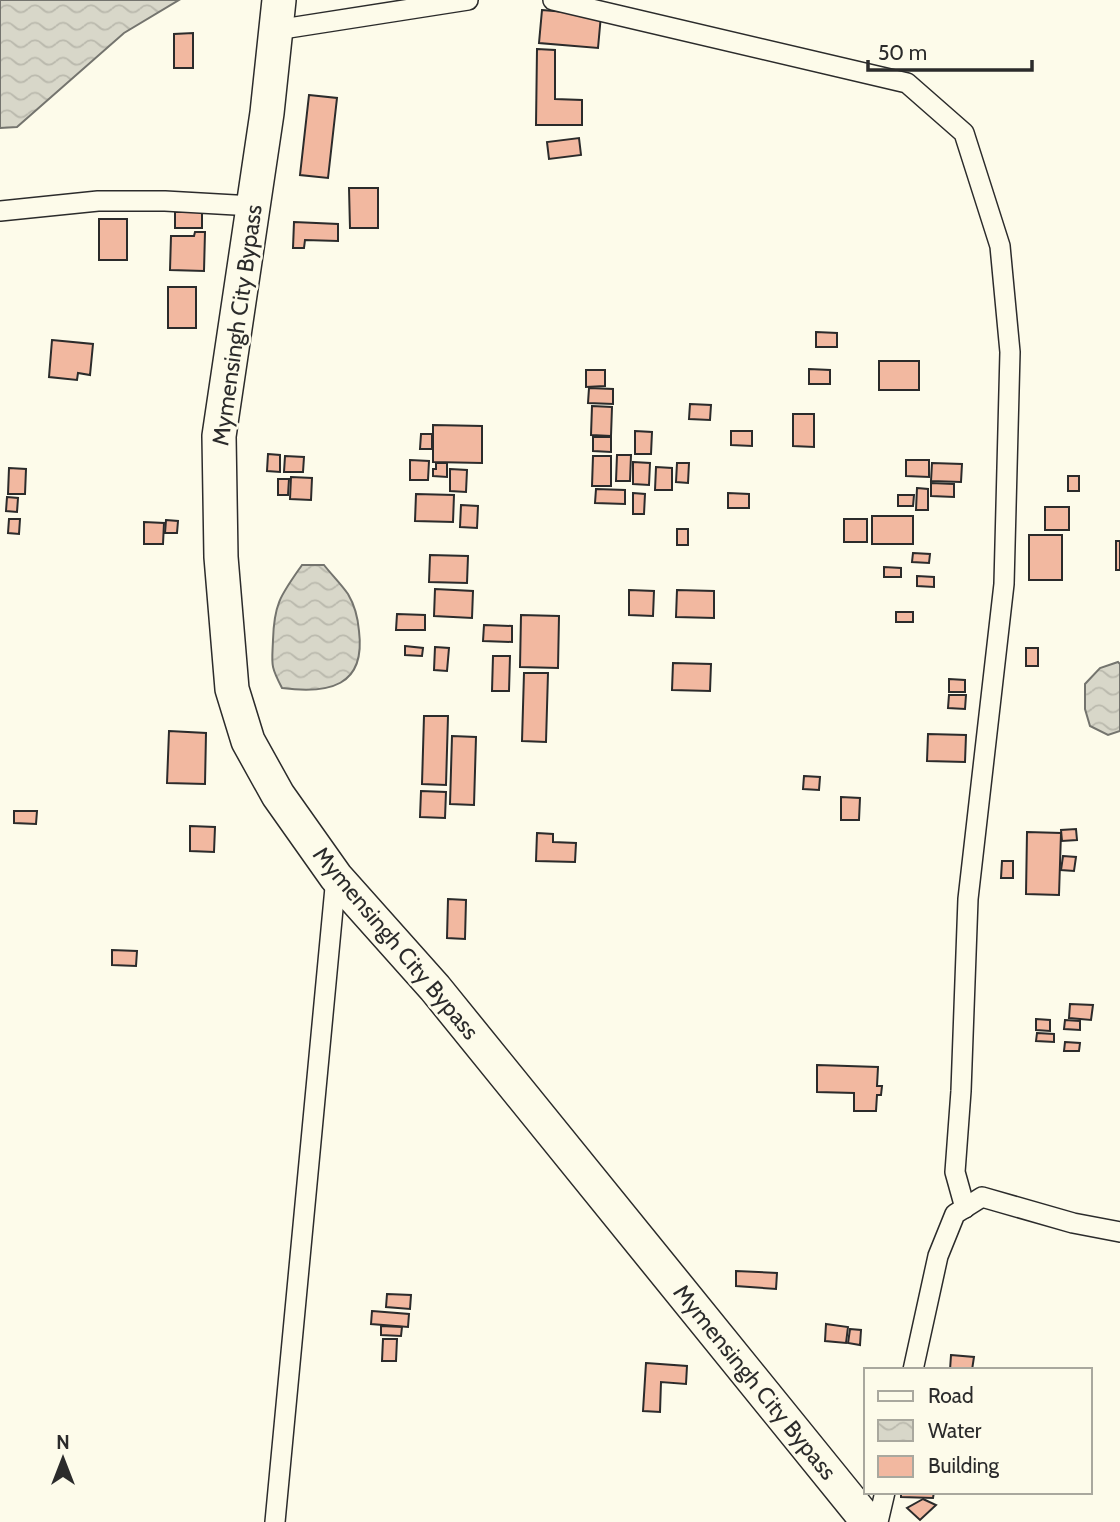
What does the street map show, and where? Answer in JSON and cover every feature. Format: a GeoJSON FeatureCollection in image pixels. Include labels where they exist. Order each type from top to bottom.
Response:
{"type":"FeatureCollection","features":[{"type":"Feature","properties":{"kind":"highway","name":"Mymensingh City Bypass"},"geometry":{"type":"LineString","coordinates":[[277,15],[267,113],[219,436],[220,557],[232,689],[248,741],[278,795],[335,877],[435,988],[868,1522]]}},
{"type":"Feature","properties":{"kind":"street"},"geometry":{"type":"LineString","coordinates":[[277,15],[468,0]]}},
{"type":"Feature","properties":{"kind":"street"},"geometry":{"type":"LineString","coordinates":[[553,0],[907,83],[964,133],[1000,246],[1010,352],[1004,584],[968,899],[961,1091],[955,1171],[965,1208]]}},
{"type":"Feature","properties":{"kind":"street"},"geometry":{"type":"LineString","coordinates":[[1,212],[98,201],[165,201],[253,206]]}},
{"type":"Feature","properties":{"kind":"street"},"geometry":{"type":"LineString","coordinates":[[275,1522],[335,877]]}},
{"type":"Feature","properties":{"kind":"street"},"geometry":{"type":"LineString","coordinates":[[912,1368],[938,1256],[955,1214],[982,1197],[1073,1223],[1120,1232]]}},
{"type":"Feature","properties":{"kind":"street"},"geometry":{"type":"LineString","coordinates":[[878,1522],[885,1494]]}},
{"type":"Feature","properties":{"kind":"water"},"geometry":{"type":"Polygon","coordinates":[[[0,0],[179,0],[124,33],[17,127],[0,128],[0,0]]]}},
{"type":"Feature","properties":{"kind":"water"},"geometry":{"type":"Polygon","coordinates":[[[302,565],[324,565],[348,594],[359,631],[360,650],[350,675],[340,683],[314,690],[282,688],[275,674],[272,655],[277,608],[302,565]]]}},
{"type":"Feature","properties":{"kind":"water"},"geometry":{"type":"Polygon","coordinates":[[[1118,662],[1120,731],[1108,735],[1090,726],[1085,709],[1085,684],[1100,668],[1118,662]]]}},
{"type":"Feature","properties":{"kind":"building"},"geometry":{"type":"Polygon","coordinates":[[[542,10],[601,15],[598,48],[539,43],[542,10]]]}},
{"type":"Feature","properties":{"kind":"building"},"geometry":{"type":"Polygon","coordinates":[[[193,33],[193,68],[174,68],[174,34],[193,33]]]}},
{"type":"Feature","properties":{"kind":"building"},"geometry":{"type":"Polygon","coordinates":[[[537,49],[555,50],[555,99],[582,100],[582,125],[536,125],[537,49]]]}},
{"type":"Feature","properties":{"kind":"building"},"geometry":{"type":"Polygon","coordinates":[[[309,95],[337,98],[328,178],[300,175],[309,95]]]}},
{"type":"Feature","properties":{"kind":"building"},"geometry":{"type":"Polygon","coordinates":[[[579,138],[581,155],[549,159],[547,142],[579,138]]]}},
{"type":"Feature","properties":{"kind":"building"},"geometry":{"type":"Polygon","coordinates":[[[349,188],[378,188],[378,228],[350,228],[349,188]]]}},
{"type":"Feature","properties":{"kind":"building"},"geometry":{"type":"Polygon","coordinates":[[[175,212],[202,212],[202,228],[175,228],[175,212]]]}},
{"type":"Feature","properties":{"kind":"building"},"geometry":{"type":"Polygon","coordinates":[[[99,219],[127,219],[127,260],[99,260],[99,219]]]}},
{"type":"Feature","properties":{"kind":"building"},"geometry":{"type":"Polygon","coordinates":[[[294,222],[338,224],[338,241],[305,240],[304,248],[293,248],[294,222]]]}},
{"type":"Feature","properties":{"kind":"building"},"geometry":{"type":"Polygon","coordinates":[[[195,232],[205,232],[204,271],[170,270],[171,236],[194,236],[195,232]]]}},
{"type":"Feature","properties":{"kind":"building"},"geometry":{"type":"Polygon","coordinates":[[[168,287],[196,287],[196,328],[168,328],[168,287]]]}},
{"type":"Feature","properties":{"kind":"building"},"geometry":{"type":"Polygon","coordinates":[[[816,332],[837,333],[837,347],[816,347],[816,332]]]}},
{"type":"Feature","properties":{"kind":"building"},"geometry":{"type":"Polygon","coordinates":[[[52,340],[93,344],[90,375],[78,373],[77,380],[49,377],[52,340]]]}},
{"type":"Feature","properties":{"kind":"building"},"geometry":{"type":"Polygon","coordinates":[[[879,361],[919,361],[919,390],[879,390],[879,361]]]}},
{"type":"Feature","properties":{"kind":"building"},"geometry":{"type":"Polygon","coordinates":[[[809,369],[830,370],[830,384],[809,384],[809,369]]]}},
{"type":"Feature","properties":{"kind":"building"},"geometry":{"type":"Polygon","coordinates":[[[586,370],[605,370],[605,386],[586,387],[586,370]]]}},
{"type":"Feature","properties":{"kind":"building"},"geometry":{"type":"Polygon","coordinates":[[[589,388],[613,389],[613,404],[588,403],[589,388]]]}},
{"type":"Feature","properties":{"kind":"building"},"geometry":{"type":"Polygon","coordinates":[[[690,404],[711,405],[710,420],[689,419],[690,404]]]}},
{"type":"Feature","properties":{"kind":"building"},"geometry":{"type":"Polygon","coordinates":[[[592,406],[612,407],[611,436],[591,435],[592,406]]]}},
{"type":"Feature","properties":{"kind":"building"},"geometry":{"type":"Polygon","coordinates":[[[793,414],[814,414],[814,447],[793,446],[793,414]]]}},
{"type":"Feature","properties":{"kind":"building"},"geometry":{"type":"Polygon","coordinates":[[[433,425],[482,426],[482,463],[433,462],[433,425]]]}},
{"type":"Feature","properties":{"kind":"building"},"geometry":{"type":"Polygon","coordinates":[[[635,431],[652,432],[651,454],[635,454],[635,431]]]}},
{"type":"Feature","properties":{"kind":"building"},"geometry":{"type":"Polygon","coordinates":[[[731,431],[752,431],[752,446],[731,445],[731,431]]]}},
{"type":"Feature","properties":{"kind":"building"},"geometry":{"type":"Polygon","coordinates":[[[421,434],[432,434],[432,449],[420,449],[421,434]]]}},
{"type":"Feature","properties":{"kind":"building"},"geometry":{"type":"Polygon","coordinates":[[[593,437],[611,437],[611,452],[593,451],[593,437]]]}},
{"type":"Feature","properties":{"kind":"building"},"geometry":{"type":"Polygon","coordinates":[[[268,454],[280,455],[280,472],[267,471],[268,454]]]}},
{"type":"Feature","properties":{"kind":"building"},"geometry":{"type":"Polygon","coordinates":[[[617,455],[631,455],[630,481],[616,481],[617,455]]]}},
{"type":"Feature","properties":{"kind":"building"},"geometry":{"type":"Polygon","coordinates":[[[285,456],[304,457],[303,472],[284,472],[285,456]]]}},
{"type":"Feature","properties":{"kind":"building"},"geometry":{"type":"Polygon","coordinates":[[[593,456],[611,456],[611,486],[592,486],[593,456]]]}},
{"type":"Feature","properties":{"kind":"building"},"geometry":{"type":"Polygon","coordinates":[[[410,460],[429,461],[428,480],[410,480],[410,460]]]}},
{"type":"Feature","properties":{"kind":"building"},"geometry":{"type":"Polygon","coordinates":[[[906,460],[929,460],[929,477],[906,476],[906,460]]]}},
{"type":"Feature","properties":{"kind":"building"},"geometry":{"type":"Polygon","coordinates":[[[633,462],[650,463],[649,485],[633,484],[633,462]]]}},
{"type":"Feature","properties":{"kind":"building"},"geometry":{"type":"Polygon","coordinates":[[[436,463],[447,463],[447,477],[433,476],[436,463]]]}},
{"type":"Feature","properties":{"kind":"building"},"geometry":{"type":"Polygon","coordinates":[[[677,463],[689,463],[688,483],[676,482],[677,463]]]}},
{"type":"Feature","properties":{"kind":"building"},"geometry":{"type":"Polygon","coordinates":[[[932,463],[962,464],[961,482],[931,481],[932,463]]]}},
{"type":"Feature","properties":{"kind":"building"},"geometry":{"type":"Polygon","coordinates":[[[656,467],[672,468],[672,490],[655,490],[656,467]]]}},
{"type":"Feature","properties":{"kind":"building"},"geometry":{"type":"Polygon","coordinates":[[[9,468],[26,469],[25,494],[8,494],[9,468]]]}},
{"type":"Feature","properties":{"kind":"building"},"geometry":{"type":"Polygon","coordinates":[[[450,469],[467,470],[466,492],[450,491],[450,469]]]}},
{"type":"Feature","properties":{"kind":"building"},"geometry":{"type":"Polygon","coordinates":[[[1068,476],[1079,476],[1079,491],[1068,491],[1068,476]]]}},
{"type":"Feature","properties":{"kind":"building"},"geometry":{"type":"Polygon","coordinates":[[[291,477],[312,478],[311,500],[290,499],[291,477]]]}},
{"type":"Feature","properties":{"kind":"building"},"geometry":{"type":"Polygon","coordinates":[[[278,479],[289,479],[288,495],[278,495],[278,479]]]}},
{"type":"Feature","properties":{"kind":"building"},"geometry":{"type":"Polygon","coordinates":[[[931,483],[954,484],[954,497],[931,496],[931,483]]]}},
{"type":"Feature","properties":{"kind":"building"},"geometry":{"type":"Polygon","coordinates":[[[917,488],[928,489],[928,510],[916,510],[917,488]]]}},
{"type":"Feature","properties":{"kind":"building"},"geometry":{"type":"Polygon","coordinates":[[[596,489],[625,490],[625,504],[595,503],[596,489]]]}},
{"type":"Feature","properties":{"kind":"building"},"geometry":{"type":"Polygon","coordinates":[[[633,493],[645,494],[644,514],[633,514],[633,493]]]}},
{"type":"Feature","properties":{"kind":"building"},"geometry":{"type":"Polygon","coordinates":[[[728,493],[749,494],[749,508],[728,508],[728,493]]]}},
{"type":"Feature","properties":{"kind":"building"},"geometry":{"type":"Polygon","coordinates":[[[416,494],[454,495],[453,522],[415,521],[416,494]]]}},
{"type":"Feature","properties":{"kind":"building"},"geometry":{"type":"Polygon","coordinates":[[[898,495],[914,495],[913,506],[898,506],[898,495]]]}},
{"type":"Feature","properties":{"kind":"building"},"geometry":{"type":"Polygon","coordinates":[[[7,497],[18,498],[17,512],[6,511],[7,497]]]}},
{"type":"Feature","properties":{"kind":"building"},"geometry":{"type":"Polygon","coordinates":[[[461,505],[478,506],[477,528],[460,527],[461,505]]]}},
{"type":"Feature","properties":{"kind":"building"},"geometry":{"type":"Polygon","coordinates":[[[1045,507],[1069,507],[1069,530],[1045,530],[1045,507]]]}},
{"type":"Feature","properties":{"kind":"building"},"geometry":{"type":"Polygon","coordinates":[[[872,516],[913,516],[913,544],[872,544],[872,516]]]}},
{"type":"Feature","properties":{"kind":"building"},"geometry":{"type":"Polygon","coordinates":[[[9,519],[20,519],[19,534],[8,533],[9,519]]]}},
{"type":"Feature","properties":{"kind":"building"},"geometry":{"type":"Polygon","coordinates":[[[844,519],[867,519],[867,542],[844,542],[844,519]]]}},
{"type":"Feature","properties":{"kind":"building"},"geometry":{"type":"Polygon","coordinates":[[[166,520],[178,521],[177,533],[165,533],[166,520]]]}},
{"type":"Feature","properties":{"kind":"building"},"geometry":{"type":"Polygon","coordinates":[[[144,522],[164,523],[163,544],[144,544],[144,522]]]}},
{"type":"Feature","properties":{"kind":"building"},"geometry":{"type":"Polygon","coordinates":[[[677,529],[688,529],[688,545],[677,545],[677,529]]]}},
{"type":"Feature","properties":{"kind":"building"},"geometry":{"type":"Polygon","coordinates":[[[1029,535],[1062,535],[1062,580],[1029,580],[1029,535]]]}},
{"type":"Feature","properties":{"kind":"building"},"geometry":{"type":"Polygon","coordinates":[[[1116,541],[1120,541],[1120,570],[1116,570],[1116,541]]]}},
{"type":"Feature","properties":{"kind":"building"},"geometry":{"type":"Polygon","coordinates":[[[913,553],[930,554],[929,563],[912,562],[913,553]]]}},
{"type":"Feature","properties":{"kind":"building"},"geometry":{"type":"Polygon","coordinates":[[[430,555],[468,556],[467,583],[429,582],[430,555]]]}},
{"type":"Feature","properties":{"kind":"building"},"geometry":{"type":"Polygon","coordinates":[[[884,567],[901,568],[901,577],[884,577],[884,567]]]}},
{"type":"Feature","properties":{"kind":"building"},"geometry":{"type":"Polygon","coordinates":[[[917,576],[934,577],[934,587],[917,586],[917,576]]]}},
{"type":"Feature","properties":{"kind":"building"},"geometry":{"type":"Polygon","coordinates":[[[435,589],[473,591],[472,618],[434,616],[435,589]]]}},
{"type":"Feature","properties":{"kind":"building"},"geometry":{"type":"Polygon","coordinates":[[[629,590],[654,591],[653,616],[629,615],[629,590]]]}},
{"type":"Feature","properties":{"kind":"building"},"geometry":{"type":"Polygon","coordinates":[[[677,590],[714,591],[714,618],[676,617],[677,590]]]}},
{"type":"Feature","properties":{"kind":"building"},"geometry":{"type":"Polygon","coordinates":[[[896,612],[913,612],[913,622],[896,622],[896,612]]]}},
{"type":"Feature","properties":{"kind":"building"},"geometry":{"type":"Polygon","coordinates":[[[397,614],[425,615],[425,630],[396,630],[397,614]]]}},
{"type":"Feature","properties":{"kind":"building"},"geometry":{"type":"Polygon","coordinates":[[[521,615],[559,616],[558,668],[520,667],[521,615]]]}},
{"type":"Feature","properties":{"kind":"building"},"geometry":{"type":"Polygon","coordinates":[[[484,625],[512,626],[512,642],[483,641],[484,625]]]}},
{"type":"Feature","properties":{"kind":"building"},"geometry":{"type":"Polygon","coordinates":[[[405,646],[423,648],[422,656],[405,655],[405,646]]]}},
{"type":"Feature","properties":{"kind":"building"},"geometry":{"type":"Polygon","coordinates":[[[435,647],[449,648],[447,671],[434,670],[435,647]]]}},
{"type":"Feature","properties":{"kind":"building"},"geometry":{"type":"Polygon","coordinates":[[[1026,648],[1038,648],[1038,666],[1026,666],[1026,648]]]}},
{"type":"Feature","properties":{"kind":"building"},"geometry":{"type":"Polygon","coordinates":[[[493,656],[510,656],[509,691],[492,691],[493,656]]]}},
{"type":"Feature","properties":{"kind":"building"},"geometry":{"type":"Polygon","coordinates":[[[673,663],[711,664],[710,691],[672,690],[673,663]]]}},
{"type":"Feature","properties":{"kind":"building"},"geometry":{"type":"Polygon","coordinates":[[[524,673],[548,673],[546,742],[522,741],[524,673]]]}},
{"type":"Feature","properties":{"kind":"building"},"geometry":{"type":"Polygon","coordinates":[[[949,679],[965,680],[965,692],[949,692],[949,679]]]}},
{"type":"Feature","properties":{"kind":"building"},"geometry":{"type":"Polygon","coordinates":[[[949,695],[966,695],[965,709],[948,708],[949,695]]]}},
{"type":"Feature","properties":{"kind":"building"},"geometry":{"type":"Polygon","coordinates":[[[424,716],[448,716],[446,785],[422,784],[424,716]]]}},
{"type":"Feature","properties":{"kind":"building"},"geometry":{"type":"Polygon","coordinates":[[[169,731],[206,733],[205,784],[167,783],[169,731]]]}},
{"type":"Feature","properties":{"kind":"building"},"geometry":{"type":"Polygon","coordinates":[[[928,734],[966,735],[965,762],[927,761],[928,734]]]}},
{"type":"Feature","properties":{"kind":"building"},"geometry":{"type":"Polygon","coordinates":[[[452,736],[476,737],[474,805],[450,804],[452,736]]]}},
{"type":"Feature","properties":{"kind":"building"},"geometry":{"type":"Polygon","coordinates":[[[804,776],[820,777],[819,790],[803,789],[804,776]]]}},
{"type":"Feature","properties":{"kind":"building"},"geometry":{"type":"Polygon","coordinates":[[[421,791],[446,792],[445,818],[420,817],[421,791]]]}},
{"type":"Feature","properties":{"kind":"building"},"geometry":{"type":"Polygon","coordinates":[[[841,797],[860,798],[859,820],[841,820],[841,797]]]}},
{"type":"Feature","properties":{"kind":"building"},"geometry":{"type":"Polygon","coordinates":[[[14,811],[37,811],[36,824],[14,823],[14,811]]]}},
{"type":"Feature","properties":{"kind":"building"},"geometry":{"type":"Polygon","coordinates":[[[190,826],[215,827],[214,852],[190,851],[190,826]]]}},
{"type":"Feature","properties":{"kind":"building"},"geometry":{"type":"Polygon","coordinates":[[[1076,829],[1077,840],[1062,841],[1061,830],[1076,829]]]}},
{"type":"Feature","properties":{"kind":"building"},"geometry":{"type":"Polygon","coordinates":[[[1027,832],[1061,833],[1059,895],[1026,894],[1027,832]]]}},
{"type":"Feature","properties":{"kind":"building"},"geometry":{"type":"Polygon","coordinates":[[[537,833],[553,834],[553,842],[576,843],[575,862],[536,861],[537,833]]]}},
{"type":"Feature","properties":{"kind":"building"},"geometry":{"type":"Polygon","coordinates":[[[1063,856],[1076,857],[1074,871],[1061,870],[1063,856]]]}},
{"type":"Feature","properties":{"kind":"building"},"geometry":{"type":"Polygon","coordinates":[[[1002,861],[1013,861],[1013,878],[1001,878],[1002,861]]]}},
{"type":"Feature","properties":{"kind":"building"},"geometry":{"type":"Polygon","coordinates":[[[448,899],[466,900],[465,939],[447,938],[448,899]]]}},
{"type":"Feature","properties":{"kind":"building"},"geometry":{"type":"Polygon","coordinates":[[[112,950],[137,951],[136,966],[112,965],[112,950]]]}},
{"type":"Feature","properties":{"kind":"building"},"geometry":{"type":"Polygon","coordinates":[[[1070,1004],[1093,1005],[1091,1020],[1069,1018],[1070,1004]]]}},
{"type":"Feature","properties":{"kind":"building"},"geometry":{"type":"Polygon","coordinates":[[[1036,1019],[1050,1020],[1050,1031],[1036,1030],[1036,1019]]]}},
{"type":"Feature","properties":{"kind":"building"},"geometry":{"type":"Polygon","coordinates":[[[1065,1020],[1080,1021],[1080,1030],[1064,1029],[1065,1020]]]}},
{"type":"Feature","properties":{"kind":"building"},"geometry":{"type":"Polygon","coordinates":[[[1037,1033],[1054,1034],[1054,1042],[1036,1041],[1037,1033]]]}},
{"type":"Feature","properties":{"kind":"building"},"geometry":{"type":"Polygon","coordinates":[[[1065,1042],[1080,1043],[1079,1051],[1064,1051],[1065,1042]]]}},
{"type":"Feature","properties":{"kind":"building"},"geometry":{"type":"Polygon","coordinates":[[[817,1065],[878,1067],[877,1086],[882,1086],[881,1095],[877,1095],[876,1111],[854,1111],[854,1093],[817,1092],[817,1065]]]}},
{"type":"Feature","properties":{"kind":"building"},"geometry":{"type":"Polygon","coordinates":[[[736,1271],[777,1273],[776,1289],[736,1286],[736,1271]]]}},
{"type":"Feature","properties":{"kind":"building"},"geometry":{"type":"Polygon","coordinates":[[[387,1294],[411,1295],[410,1309],[386,1307],[387,1294]]]}},
{"type":"Feature","properties":{"kind":"building"},"geometry":{"type":"Polygon","coordinates":[[[372,1311],[409,1314],[408,1327],[371,1324],[372,1311]]]}},
{"type":"Feature","properties":{"kind":"building"},"geometry":{"type":"Polygon","coordinates":[[[826,1324],[848,1327],[846,1343],[825,1341],[826,1324]]]}},
{"type":"Feature","properties":{"kind":"building"},"geometry":{"type":"Polygon","coordinates":[[[381,1326],[402,1327],[401,1336],[381,1335],[381,1326]]]}},
{"type":"Feature","properties":{"kind":"building"},"geometry":{"type":"Polygon","coordinates":[[[850,1329],[861,1330],[860,1345],[848,1343],[850,1329]]]}},
{"type":"Feature","properties":{"kind":"building"},"geometry":{"type":"Polygon","coordinates":[[[383,1339],[397,1339],[396,1361],[382,1361],[383,1339]]]}},
{"type":"Feature","properties":{"kind":"building"},"geometry":{"type":"Polygon","coordinates":[[[951,1355],[974,1357],[972,1368],[950,1368],[951,1355]]]}},
{"type":"Feature","properties":{"kind":"building"},"geometry":{"type":"Polygon","coordinates":[[[646,1363],[687,1366],[686,1384],[661,1382],[660,1412],[643,1411],[646,1363]]]}},
{"type":"Feature","properties":{"kind":"building"},"geometry":{"type":"Polygon","coordinates":[[[901,1494],[934,1494],[933,1498],[901,1497],[901,1494]]]}},
{"type":"Feature","properties":{"kind":"building"},"geometry":{"type":"Polygon","coordinates":[[[923,1499],[936,1505],[920,1520],[907,1508],[923,1499]]]}}]}
